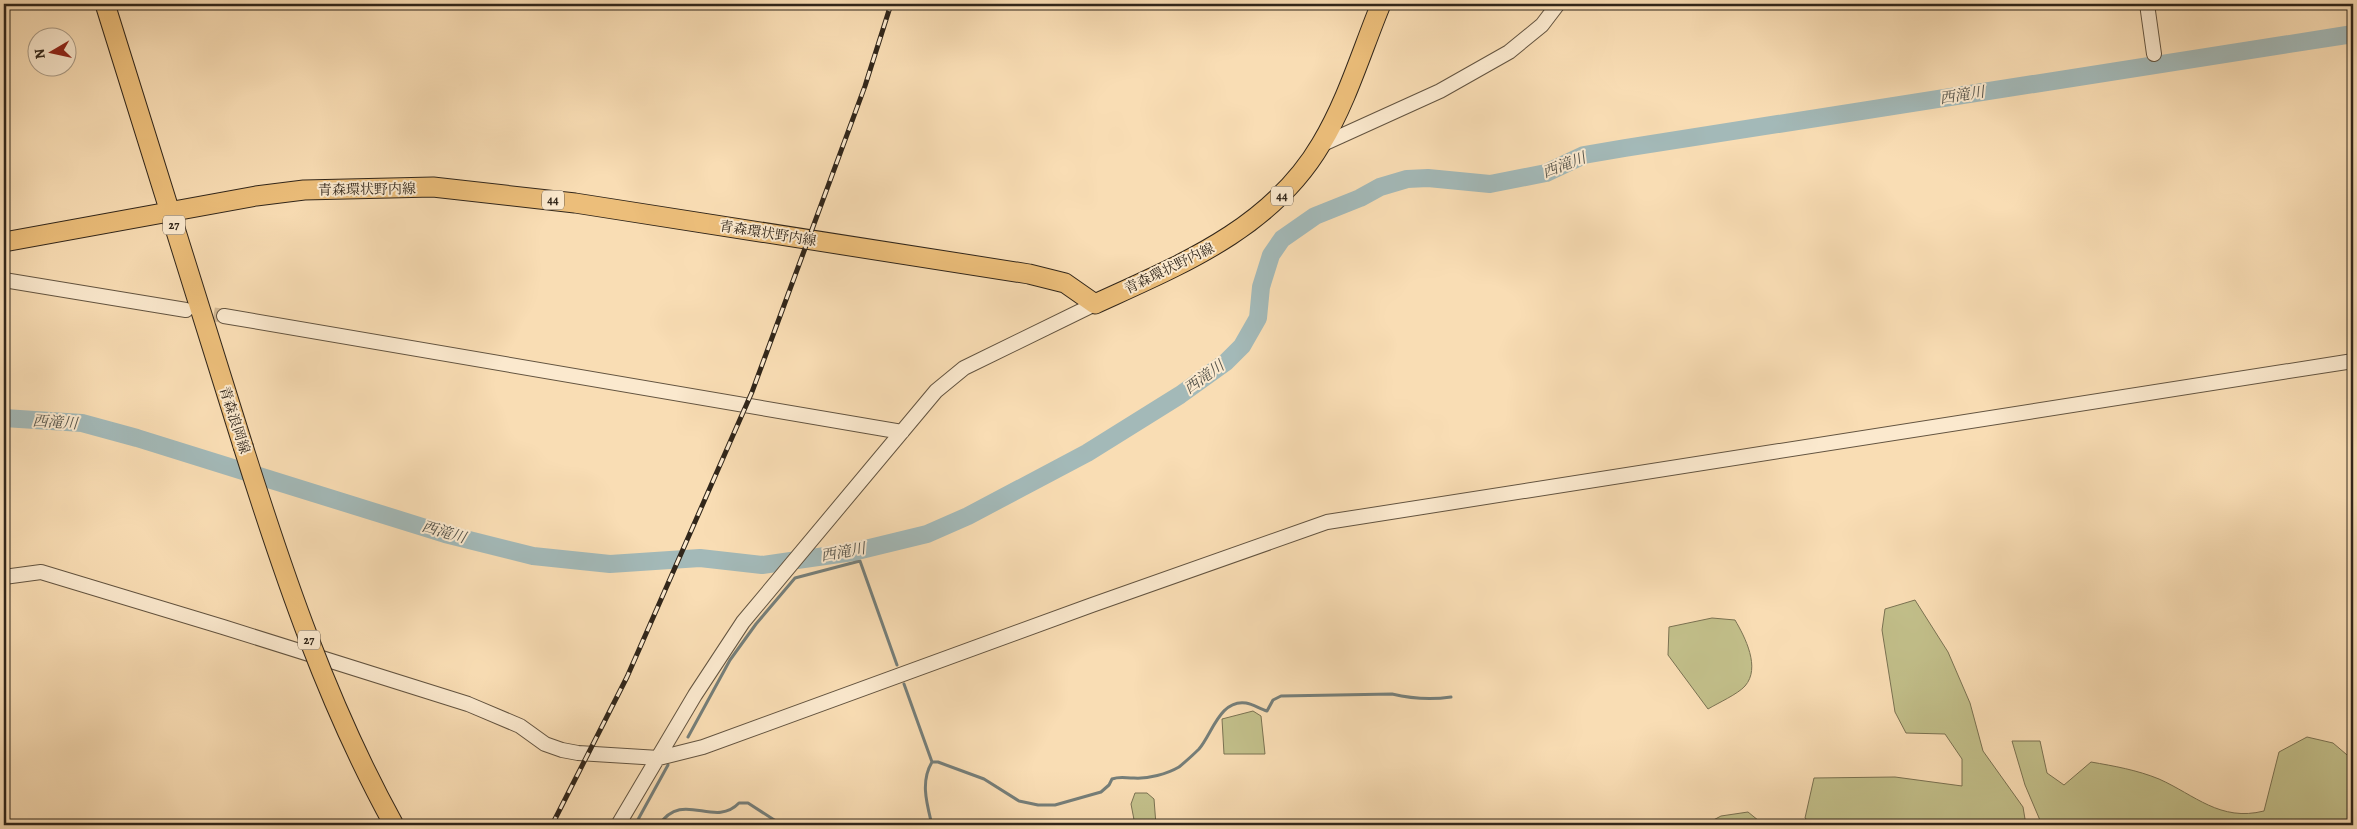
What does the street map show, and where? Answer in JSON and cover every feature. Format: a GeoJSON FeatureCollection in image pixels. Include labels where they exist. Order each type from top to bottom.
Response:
{"type":"FeatureCollection","features":[{"type":"Feature","properties":{"kind":"main road","name":"青森浪岡線"},"geometry":{"type":"LineString","coordinates":[[106,4],[243,446],[296,608],[335,703],[394,825]]}},
{"type":"Feature","properties":{"kind":"main road","name":"青森環状野内線"},"geometry":{"type":"LineString","coordinates":[[4,242],[169,210],[256,196],[304,190],[433,187],[524,196],[1036,275],[1065,283],[1095,304],[1174,268],[1224,240],[1258,217],[1278,200],[1321,144],[1339,109],[1381,4]]}},
{"type":"Feature","properties":{"kind":"street"},"geometry":{"type":"LineString","coordinates":[[1321,144],[1440,91],[1509,52],[1542,25],[1558,4]]}},
{"type":"Feature","properties":{"kind":"street"},"geometry":{"type":"LineString","coordinates":[[2147,4],[2154,54]]}},
{"type":"Feature","properties":{"kind":"street"},"geometry":{"type":"LineString","coordinates":[[4,280],[186,310]]}},
{"type":"Feature","properties":{"kind":"street"},"geometry":{"type":"LineString","coordinates":[[618,825],[742,622],[936,391],[964,368],[1095,304]]}},
{"type":"Feature","properties":{"kind":"street"},"geometry":{"type":"LineString","coordinates":[[224,316],[902,432]]}},
{"type":"Feature","properties":{"kind":"street"},"geometry":{"type":"LineString","coordinates":[[4,577],[41,572],[223,627],[468,704],[520,726],[545,744],[562,750],[578,753],[659,758],[703,747],[1083,608],[1328,522],[2353,361]]}},
{"type":"Feature","properties":{"kind":"shaded area"},"geometry":{"type":"Polygon","coordinates":[[[1915,600],[1948,652],[1970,703],[1983,751],[2023,807],[2026,825],[1813,825],[1805,818],[1814,778],[1895,777],[1962,786],[1962,759],[1945,734],[1906,733],[1895,712],[1882,630],[1885,609],[1915,600]]]}},
{"type":"Feature","properties":{"kind":"shaded area"},"geometry":{"type":"Polygon","coordinates":[[[1712,618],[1735,620],[1747,644],[1752,662],[1752,670],[1750,679],[1742,689],[1708,709],[1668,655],[1669,627],[1712,618]]]}},
{"type":"Feature","properties":{"kind":"shaded area"},"geometry":{"type":"Polygon","coordinates":[[[1253,711],[1261,716],[1265,754],[1224,754],[1222,719],[1253,711]]]}},
{"type":"Feature","properties":{"kind":"shaded area"},"geometry":{"type":"Polygon","coordinates":[[[2307,737],[2333,743],[2353,760],[2353,825],[2042,825],[2025,785],[2012,741],[2040,741],[2047,773],[2064,785],[2091,762],[2142,773],[2159,779],[2221,810],[2234,813],[2248,813],[2264,811],[2279,752],[2307,737]]]}},
{"type":"Feature","properties":{"kind":"shaded area"},"geometry":{"type":"Polygon","coordinates":[[[1135,793],[1147,793],[1154,799],[1156,825],[1135,825],[1131,804],[1135,793]]]}},
{"type":"Feature","properties":{"kind":"shaded area"},"geometry":{"type":"Polygon","coordinates":[[[1748,812],[1764,825],[1704,825],[1721,816],[1748,812]]]}},
{"type":"Feature","properties":{"kind":"waterway","name":"西滝川"},"geometry":{"type":"LineString","coordinates":[[4,418],[82,423],[137,438],[445,534],[533,556],[610,564],[700,558],[762,565],[853,552],[927,534],[968,516],[1087,453],[1180,395],[1226,362],[1242,346],[1258,318],[1261,287],[1271,255],[1282,239],[1315,216],[1360,198],[1380,187],[1407,179],[1428,178],[1490,184],[1546,173],[1584,155],[2353,34]]}},
{"type":"Feature","properties":{"kind":"waterway"},"geometry":{"type":"LineString","coordinates":[[688,737],[730,660],[756,624],[795,578],[856,562],[853,552]]}},
{"type":"Feature","properties":{"kind":"waterway"},"geometry":{"type":"LineString","coordinates":[[856,562],[860,561],[897,665]]}},
{"type":"Feature","properties":{"kind":"waterway"},"geometry":{"type":"LineString","coordinates":[[904,684],[932,762]]}},
{"type":"Feature","properties":{"kind":"waterway"},"geometry":{"type":"LineString","coordinates":[[932,825],[925,785],[932,762],[938,762],[984,779],[1019,801],[1038,805],[1055,805],[1101,792],[1115,778],[1157,776],[1179,767],[1204,743],[1223,712],[1237,703],[1246,703],[1267,711],[1273,700],[1281,696],[1392,694],[1422,699],[1451,697]]}},
{"type":"Feature","properties":{"kind":"waterway"},"geometry":{"type":"LineString","coordinates":[[635,825],[668,765]]}},
{"type":"Feature","properties":{"kind":"waterway"},"geometry":{"type":"LineString","coordinates":[[659,825],[668,815],[678,810],[719,812],[729,810],[739,803],[748,803],[782,825]]}},
{"type":"Feature","properties":{"kind":"waterway"},"geometry":{"type":"LineString","coordinates":[[603,825],[609,825]]}},
{"type":"Feature","properties":{"kind":"tunnel"},"geometry":{"type":"LineString","coordinates":[[193,311],[224,316]]}},
{"type":"Feature","properties":{"kind":"railway"},"geometry":{"type":"LineString","coordinates":[[552,825],[627,677],[752,392],[865,86],[891,4]]}}]}
